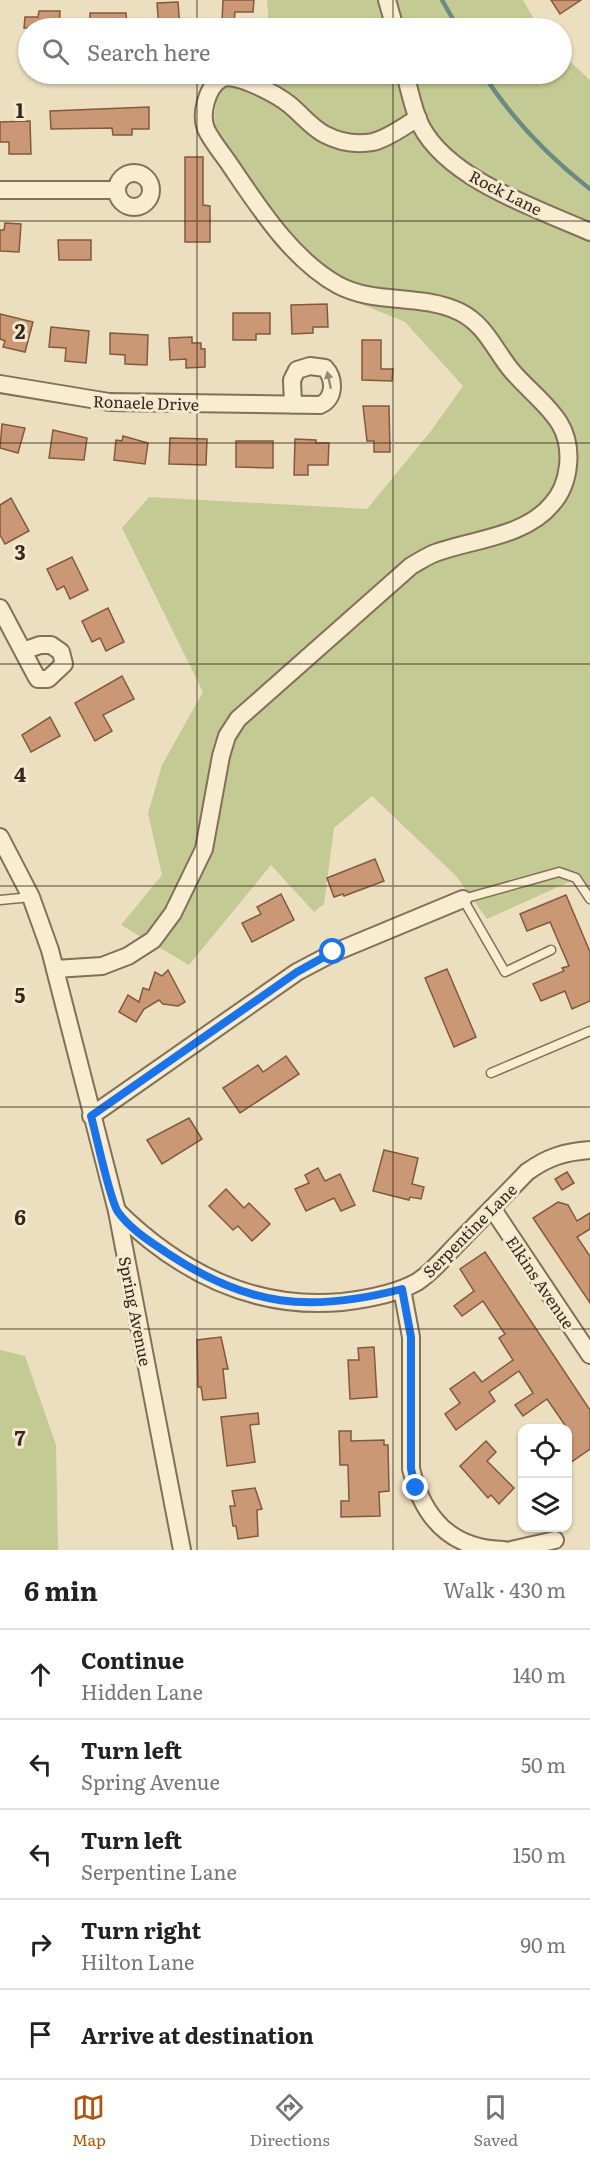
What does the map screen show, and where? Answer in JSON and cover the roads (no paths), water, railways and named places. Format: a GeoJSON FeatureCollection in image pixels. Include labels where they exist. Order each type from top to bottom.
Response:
{"type":"FeatureCollection","features":[{"type":"Feature","properties":{"kind":"street"},"geometry":{"type":"LineString","coordinates":[[387,0],[392,18]]}},
{"type":"Feature","properties":{"kind":"street"},"geometry":{"type":"LineString","coordinates":[[55,969],[102,966],[128,956],[153,940],[173,913],[204,849],[214,786],[227,736],[253,704],[411,566],[435,553],[526,525],[543,514],[555,502],[564,483],[568,456],[560,424],[512,370],[480,326],[470,317],[442,304],[413,298],[400,300],[360,293],[340,286],[315,270],[267,216],[206,130],[203,115],[217,84]]}},
{"type":"Feature","properties":{"kind":"street"},"geometry":{"type":"LineString","coordinates":[[249,84],[266,90],[289,104],[323,134],[341,141],[375,141],[418,118]]}},
{"type":"Feature","properties":{"kind":"street","name":"Rock Lane"},"geometry":{"type":"LineString","coordinates":[[408,84],[418,118],[437,147],[472,176],[511,197],[590,232]]}},
{"type":"Feature","properties":{"kind":"street"},"geometry":{"type":"LineString","coordinates":[[0,190],[117,190]]}},
{"type":"Feature","properties":{"kind":"street","name":"Ronaele Drive"},"geometry":{"type":"LineString","coordinates":[[0,384],[109,402],[292,405]]}},
{"type":"Feature","properties":{"kind":"street"},"geometry":{"type":"LineString","coordinates":[[0,608],[23,651]]}},
{"type":"Feature","properties":{"kind":"street","name":"Spring Avenue"},"geometry":{"type":"LineString","coordinates":[[0,837],[31,897],[55,969],[117,1211],[182,1550]]}},
{"type":"Feature","properties":{"kind":"street"},"geometry":{"type":"LineString","coordinates":[[91,1116],[297,972],[333,952],[463,899]]}},
{"type":"Feature","properties":{"kind":"street","name":"Serpentine Lane"},"geometry":{"type":"LineString","coordinates":[[117,1211],[156,1245],[185,1265],[229,1287],[261,1298],[327,1303],[359,1300],[402,1289],[428,1274],[527,1172],[544,1160],[564,1152],[590,1150]]}},
{"type":"Feature","properties":{"kind":"street","name":"Elkins Avenue"},"geometry":{"type":"LineString","coordinates":[[492,1208],[590,1355]]}},
{"type":"Feature","properties":{"kind":"street"},"geometry":{"type":"LineString","coordinates":[[402,1289],[411,1337],[411,1469],[416,1488],[427,1509],[450,1534],[476,1548],[504,1550]]}},
{"type":"Feature","properties":{"kind":"street"},"geometry":{"type":"LineString","coordinates":[[511,1550],[555,1540]]}},
{"type":"Feature","properties":{"kind":"lane"},"geometry":{"type":"LineString","coordinates":[[551,950],[505,972],[463,899],[559,872],[576,878],[590,898]]}},
{"type":"Feature","properties":{"kind":"lane"},"geometry":{"type":"LineString","coordinates":[[0,900],[31,897]]}},
{"type":"Feature","properties":{"kind":"lane"},"geometry":{"type":"LineString","coordinates":[[491,1073],[590,1031]]}},
{"type":"Feature","properties":{"kind":"waterway"},"geometry":{"type":"LineString","coordinates":[[442,0],[452,18]]}},
{"type":"Feature","properties":{"kind":"waterway"},"geometry":{"type":"LineString","coordinates":[[490,84],[532,136],[590,189]]}}]}
